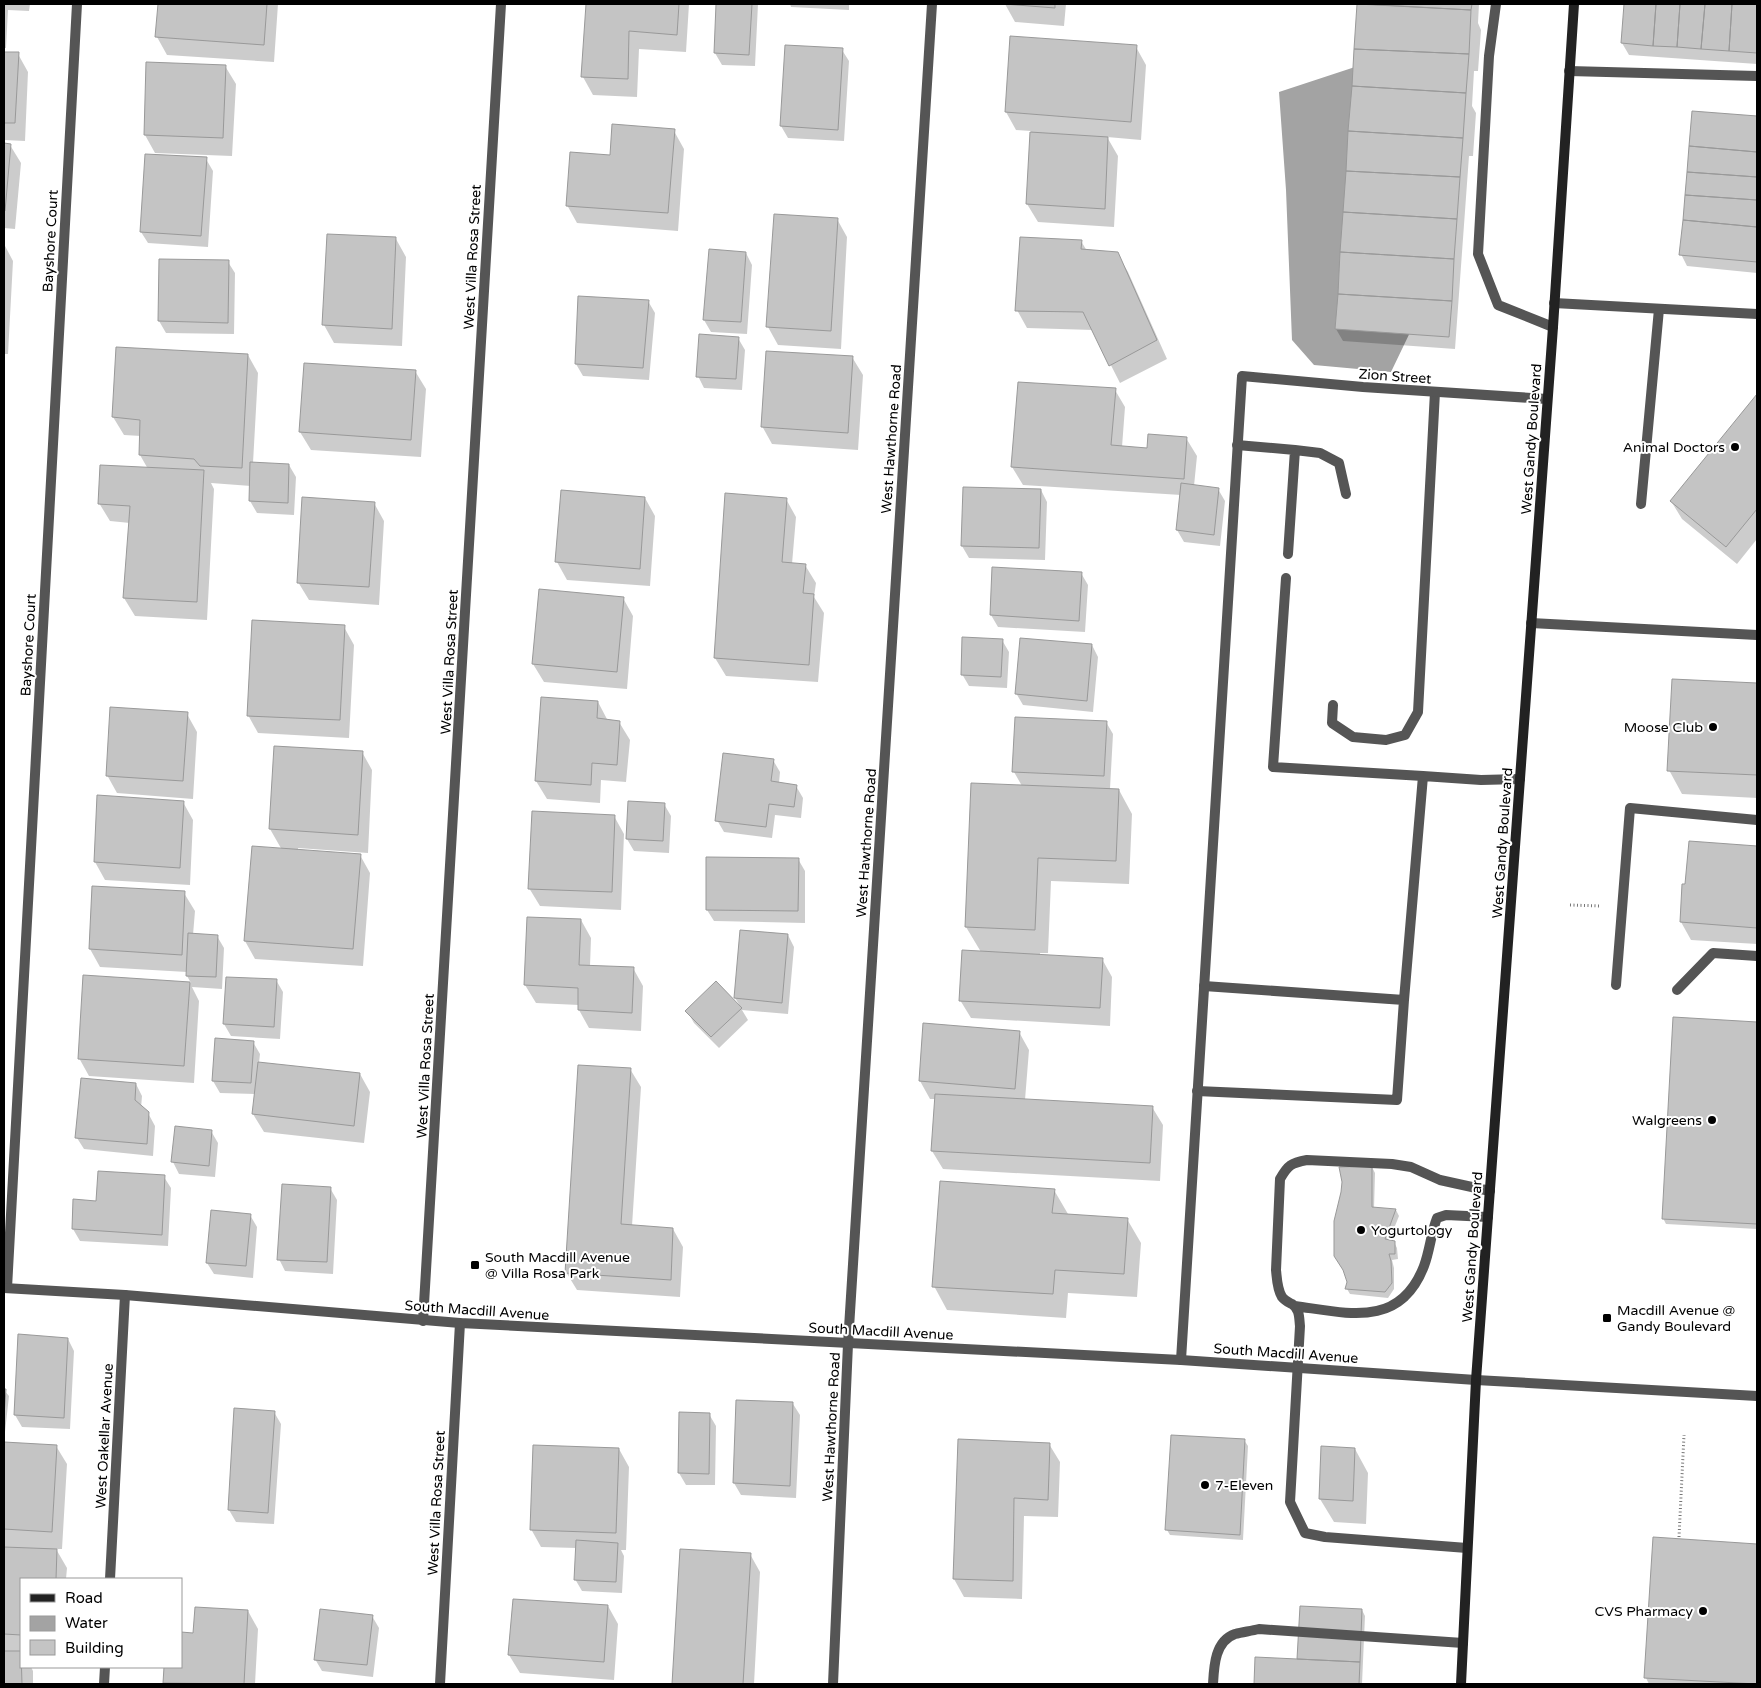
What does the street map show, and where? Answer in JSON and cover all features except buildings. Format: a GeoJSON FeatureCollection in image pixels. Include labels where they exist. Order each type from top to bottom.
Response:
{"type":"FeatureCollection","features":[{"type":"Feature","properties":{"kind":"main road","name":"West Gandy Boulevard"},"geometry":{"type":"LineString","coordinates":[[1461,1684],[1476,1380],[1553,327],[1574,4]]}},
{"type":"Feature","properties":{"kind":"street","name":"Bayshore Court"},"geometry":{"type":"LineString","coordinates":[[5,1288],[77,4]]}},
{"type":"Feature","properties":{"kind":"street","name":"West Villa Rosa Street"},"geometry":{"type":"LineString","coordinates":[[423,1321],[501,4]]}},
{"type":"Feature","properties":{"kind":"street","name":"West Hawthorne Road"},"geometry":{"type":"LineString","coordinates":[[832,1684],[848,1344],[932,4]]}},
{"type":"Feature","properties":{"kind":"street"},"geometry":{"type":"LineString","coordinates":[[1496,4],[1488,56],[1478,254],[1498,305],[1553,327]]}},
{"type":"Feature","properties":{"kind":"street"},"geometry":{"type":"LineString","coordinates":[[1569,70],[1757,76]]}},
{"type":"Feature","properties":{"kind":"street"},"geometry":{"type":"LineString","coordinates":[[1554,302],[1757,314]]}},
{"type":"Feature","properties":{"kind":"street"},"geometry":{"type":"LineString","coordinates":[[1641,504],[1659,309]]}},
{"type":"Feature","properties":{"kind":"street","name":"Zion Street"},"geometry":{"type":"LineString","coordinates":[[1238,445],[1242,376],[1363,387],[1547,399]]}},
{"type":"Feature","properties":{"kind":"street"},"geometry":{"type":"LineString","coordinates":[[1333,705],[1332,723],[1339,728],[1353,737],[1386,740],[1405,734],[1418,712],[1435,392]]}},
{"type":"Feature","properties":{"kind":"street"},"geometry":{"type":"LineString","coordinates":[[1181,1360],[1238,445],[1320,453],[1339,463],[1346,494]]}},
{"type":"Feature","properties":{"kind":"street"},"geometry":{"type":"LineString","coordinates":[[1288,554],[1295,450]]}},
{"type":"Feature","properties":{"kind":"street"},"geometry":{"type":"LineString","coordinates":[[1286,578],[1272,767],[1481,780],[1520,779]]}},
{"type":"Feature","properties":{"kind":"street"},"geometry":{"type":"LineString","coordinates":[[1531,624],[1757,635]]}},
{"type":"Feature","properties":{"kind":"street"},"geometry":{"type":"LineString","coordinates":[[1198,1091],[1397,1100],[1423,776]]}},
{"type":"Feature","properties":{"kind":"street"},"geometry":{"type":"LineString","coordinates":[[1616,985],[1630,808],[1757,820]]}},
{"type":"Feature","properties":{"kind":"street"},"geometry":{"type":"LineString","coordinates":[[1677,990],[1712,953],[1757,956]]}},
{"type":"Feature","properties":{"kind":"street"},"geometry":{"type":"LineString","coordinates":[[1204,986],[1404,1000]]}},
{"type":"Feature","properties":{"kind":"street"},"geometry":{"type":"LineString","coordinates":[[1488,1217],[1446,1215],[1437,1218],[1433,1229],[1431,1247],[1413,1287],[1397,1304],[1379,1312],[1362,1314],[1295,1306],[1284,1300],[1279,1292],[1276,1270],[1280,1179],[1287,1167],[1295,1163],[1307,1160],[1392,1164],[1411,1167],[1453,1183],[1490,1191]]}},
{"type":"Feature","properties":{"kind":"street","name":"South Macdill Avenue"},"geometry":{"type":"LineString","coordinates":[[5,1288],[125,1295],[423,1321],[1181,1360],[1476,1380],[1757,1396]]}},
{"type":"Feature","properties":{"kind":"street","name":"West Oakellar Avenue"},"geometry":{"type":"LineString","coordinates":[[110,1578],[125,1295]]}},
{"type":"Feature","properties":{"kind":"street"},"geometry":{"type":"LineString","coordinates":[[1295,1306],[1299,1314],[1299,1368],[1290,1502],[1305,1533],[1326,1537],[1467,1548]]}},
{"type":"Feature","properties":{"kind":"street","name":"West Villa Rosa Street"},"geometry":{"type":"LineString","coordinates":[[440,1684],[460,1323]]}},
{"type":"Feature","properties":{"kind":"street"},"geometry":{"type":"LineString","coordinates":[[1213,1684],[1214,1668],[1219,1647],[1234,1634],[1259,1629],[1463,1644]]}},
{"type":"Feature","properties":{"kind":"street"},"geometry":{"type":"LineString","coordinates":[[104,1684],[105,1668]]}},
{"type":"Feature","properties":{"kind":"path"},"geometry":{"type":"LineString","coordinates":[[1570,904],[1603,906]]}},
{"type":"Feature","properties":{"kind":"path"},"geometry":{"type":"LineString","coordinates":[[1679,1537],[1684,1435]]}},
{"type":"Feature","properties":{"kind":"water"},"geometry":{"type":"Polygon","coordinates":[[[1358,66],[1415,322],[1391,372],[1314,365],[1292,340],[1286,190],[1279,92],[1358,66]]]}},
{"type":"Feature","properties":{"kind":"place","name":"Animal Doctors"},"geometry":{"type":"Point","coordinates":[1735,447]}},
{"type":"Feature","properties":{"kind":"place","name":"Moose Club"},"geometry":{"type":"Point","coordinates":[1713,727]}},
{"type":"Feature","properties":{"kind":"place","name":"Walgreens"},"geometry":{"type":"Point","coordinates":[1712,1120]}},
{"type":"Feature","properties":{"kind":"place","name":"Yogurtology"},"geometry":{"type":"Point","coordinates":[1361,1230]}},
{"type":"Feature","properties":{"kind":"place","name":"South Macdill Avenue @ Villa Rosa Park"},"geometry":{"type":"Point","coordinates":[475,1265]}},
{"type":"Feature","properties":{"kind":"place","name":"Macdill Avenue @ Gandy Boulevard"},"geometry":{"type":"Point","coordinates":[1607,1318]}},
{"type":"Feature","properties":{"kind":"place","name":"7-Eleven"},"geometry":{"type":"Point","coordinates":[1205,1485]}},
{"type":"Feature","properties":{"kind":"place","name":"CVS Pharmacy"},"geometry":{"type":"Point","coordinates":[1703,1611]}}]}
